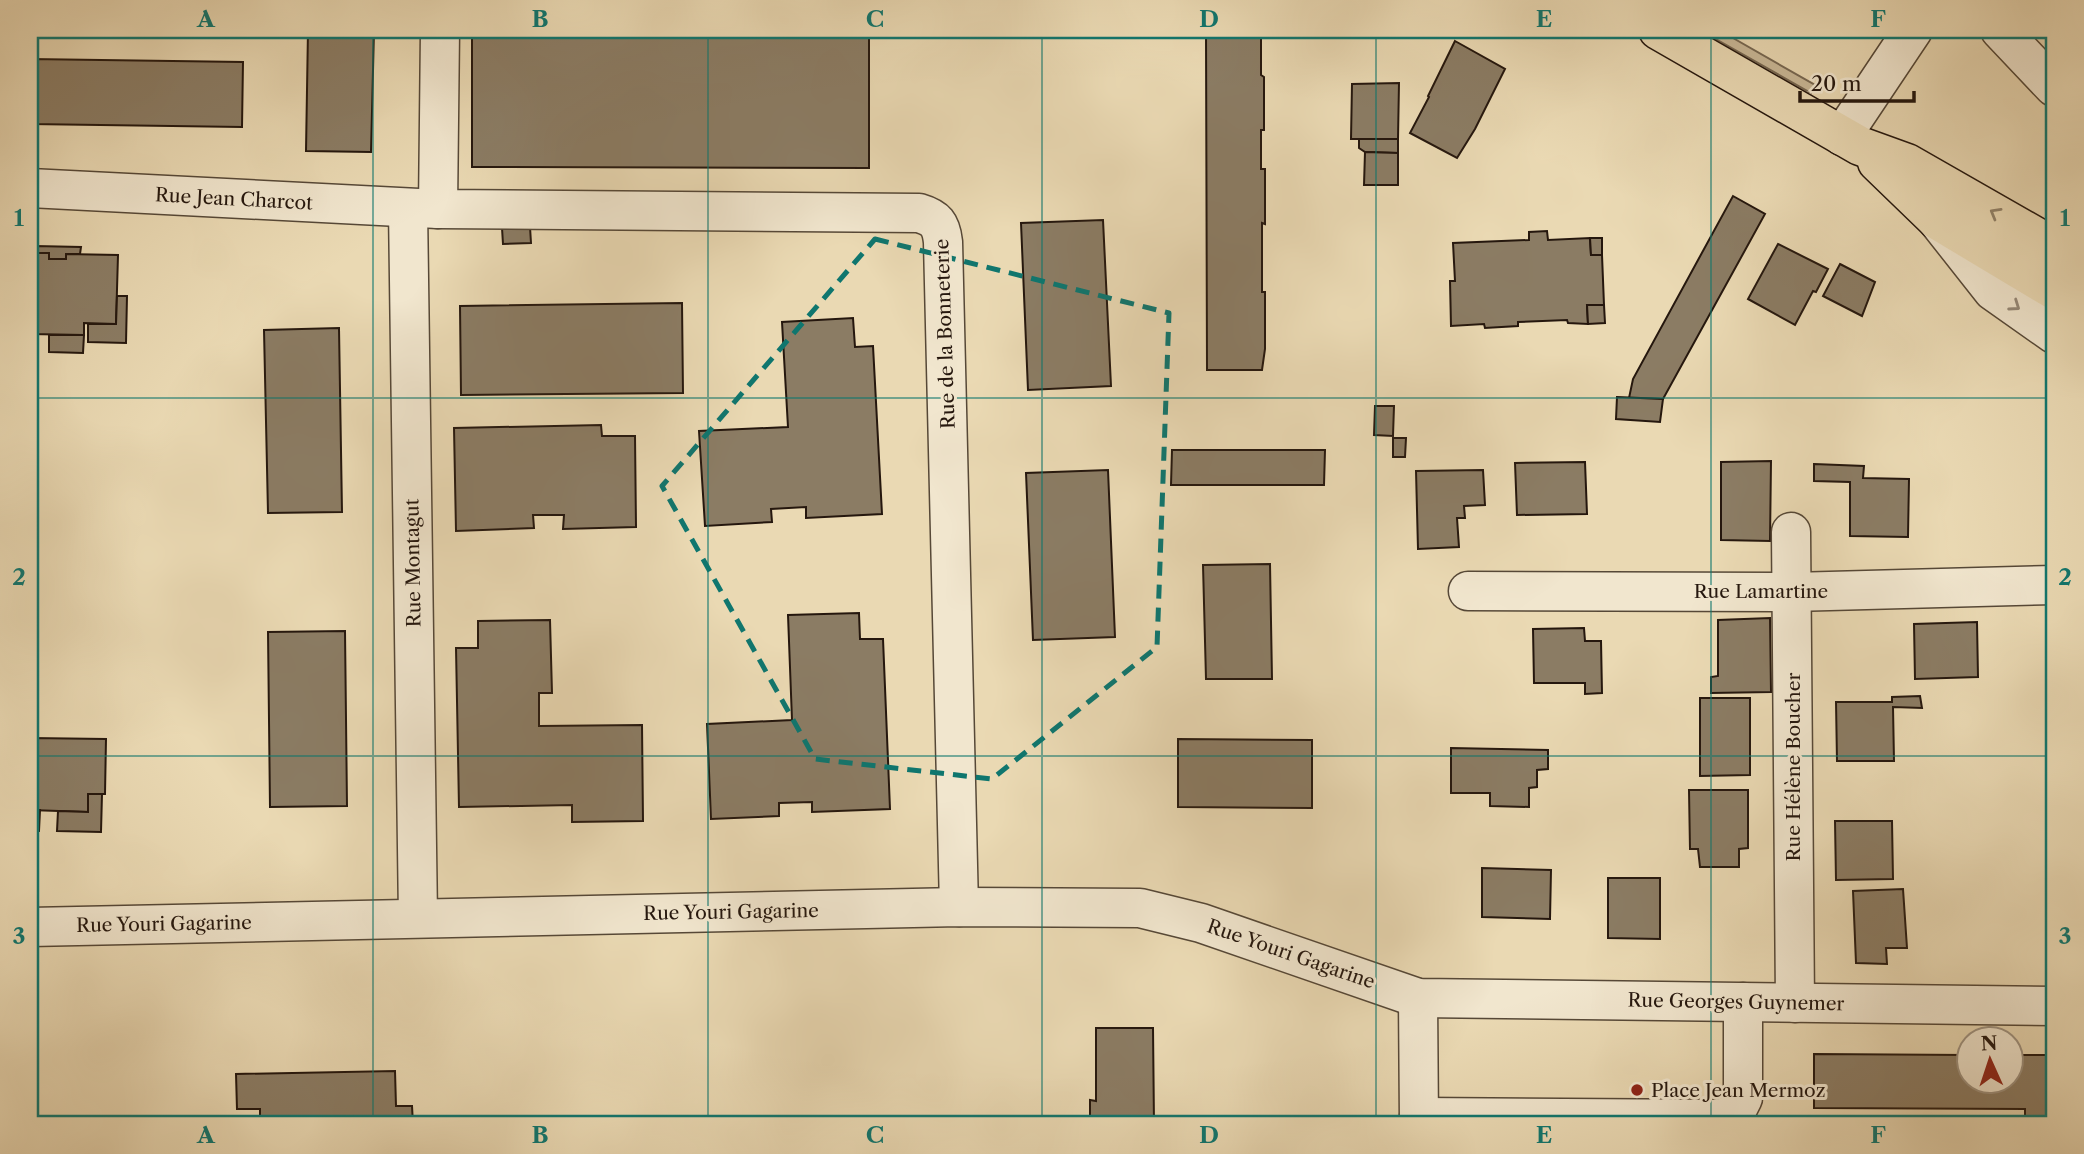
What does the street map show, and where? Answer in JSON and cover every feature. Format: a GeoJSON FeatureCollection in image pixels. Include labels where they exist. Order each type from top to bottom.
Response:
{"type":"FeatureCollection","features":[{"type":"Feature","properties":{"kind":"main road"},"geometry":{"type":"LineString","coordinates":[[1658,30],[1851,141],[1906,163],[2054,247]]}},
{"type":"Feature","properties":{"kind":"main road"},"geometry":{"type":"LineString","coordinates":[[1851,141],[1937,220],[2054,290]]}},
{"type":"Feature","properties":{"kind":"street","name":"Rue Montagut"},"geometry":{"type":"LineString","coordinates":[[418,918],[423,209],[440,30]]}},
{"type":"Feature","properties":{"kind":"street"},"geometry":{"type":"LineString","coordinates":[[1851,141],[1913,30]]}},
{"type":"Feature","properties":{"kind":"street"},"geometry":{"type":"LineString","coordinates":[[2000,30],[2054,87]]}},
{"type":"Feature","properties":{"kind":"street","name":"Rue Jean Charcot"},"geometry":{"type":"LineString","coordinates":[[30,188],[423,209]]}},
{"type":"Feature","properties":{"kind":"street","name":"Rue de la Bonneterie"},"geometry":{"type":"LineString","coordinates":[[423,209],[919,213],[934,218],[942,228],[959,907]]}},
{"type":"Feature","properties":{"kind":"street"},"geometry":{"type":"LineString","coordinates":[[1937,220],[1993,291],[2054,334]]}},
{"type":"Feature","properties":{"kind":"street","name":"Rue Hélène Boucher"},"geometry":{"type":"LineString","coordinates":[[1791,532],[1794,1003]]}},
{"type":"Feature","properties":{"kind":"street","name":"Rue Lamartine"},"geometry":{"type":"LineString","coordinates":[[1468,591],[1792,592],[2054,585]]}},
{"type":"Feature","properties":{"kind":"street","name":"Rue Youri Gagarine"},"geometry":{"type":"LineString","coordinates":[[30,927],[959,907],[1140,908],[1201,923],[1418,998]]}},
{"type":"Feature","properties":{"kind":"street"},"geometry":{"type":"LineString","coordinates":[[1418,998],[1419,1121],[1722,1119],[1736,1112],[1743,1098],[1743,1002]]}},
{"type":"Feature","properties":{"kind":"street","name":"Rue Georges Guynemer"},"geometry":{"type":"LineString","coordinates":[[1418,998],[2054,1006]]}},
{"type":"Feature","properties":{"kind":"highlighted area"},"geometry":{"type":"Polygon","coordinates":[[[875,239],[1169,313],[1157,647],[992,779],[815,759],[662,486],[875,239]]]}},
{"type":"Feature","properties":{"kind":"shaded area"},"geometry":{"type":"Polygon","coordinates":[[[1719,30],[1815,85],[1811,93],[1714,38],[1719,30]]]}},
{"type":"Feature","properties":{"kind":"building"},"geometry":{"type":"Polygon","coordinates":[[[308,30],[374,30],[371,152],[306,151],[308,30]]]}},
{"type":"Feature","properties":{"kind":"building"},"geometry":{"type":"Polygon","coordinates":[[[472,30],[869,30],[869,168],[472,167],[472,30]]]}},
{"type":"Feature","properties":{"kind":"building"},"geometry":{"type":"Polygon","coordinates":[[[1206,30],[1261,30],[1264,130],[1261,130],[1261,169],[1265,169],[1262,292],[1265,292],[1265,349],[1262,370],[1207,370],[1206,30]]]}},
{"type":"Feature","properties":{"kind":"building"},"geometry":{"type":"Polygon","coordinates":[[[1455,41],[1505,69],[1457,158],[1410,133],[1455,41]]]}},
{"type":"Feature","properties":{"kind":"building"},"geometry":{"type":"Polygon","coordinates":[[[30,59],[243,62],[242,127],[30,124],[30,59]]]}},
{"type":"Feature","properties":{"kind":"building"},"geometry":{"type":"Polygon","coordinates":[[[1399,83],[1398,139],[1351,139],[1352,84],[1399,83]]]}},
{"type":"Feature","properties":{"kind":"building"},"geometry":{"type":"Polygon","coordinates":[[[1359,139],[1398,139],[1398,153],[1365,152],[1359,148],[1359,139]]]}},
{"type":"Feature","properties":{"kind":"building"},"geometry":{"type":"Polygon","coordinates":[[[1365,152],[1398,153],[1398,185],[1364,185],[1365,152]]]}},
{"type":"Feature","properties":{"kind":"building"},"geometry":{"type":"Polygon","coordinates":[[[1733,196],[1765,214],[1663,399],[1629,398],[1633,379],[1733,196]]]}},
{"type":"Feature","properties":{"kind":"building"},"geometry":{"type":"Polygon","coordinates":[[[1103,220],[1111,386],[1028,390],[1021,223],[1103,220]]]}},
{"type":"Feature","properties":{"kind":"building"},"geometry":{"type":"Polygon","coordinates":[[[530,227],[531,243],[503,244],[502,228],[530,227]]]}},
{"type":"Feature","properties":{"kind":"building"},"geometry":{"type":"Polygon","coordinates":[[[1547,231],[1548,240],[1590,238],[1591,255],[1602,255],[1604,305],[1587,305],[1588,324],[1568,323],[1567,320],[1518,322],[1518,326],[1485,328],[1484,324],[1451,326],[1450,281],[1455,281],[1453,243],[1529,240],[1529,232],[1547,231]]]}},
{"type":"Feature","properties":{"kind":"building"},"geometry":{"type":"Polygon","coordinates":[[[1590,238],[1602,238],[1602,255],[1591,255],[1590,238]]]}},
{"type":"Feature","properties":{"kind":"building"},"geometry":{"type":"Polygon","coordinates":[[[1778,244],[1828,269],[1795,325],[1748,299],[1778,244]]]}},
{"type":"Feature","properties":{"kind":"building"},"geometry":{"type":"Polygon","coordinates":[[[35,246],[81,247],[80,254],[66,254],[66,259],[49,259],[49,253],[35,253],[35,246]]]}},
{"type":"Feature","properties":{"kind":"building"},"geometry":{"type":"Polygon","coordinates":[[[30,253],[49,253],[49,259],[66,259],[66,254],[118,255],[116,324],[84,323],[84,335],[30,334],[30,253]]]}},
{"type":"Feature","properties":{"kind":"building"},"geometry":{"type":"Polygon","coordinates":[[[1840,264],[1875,282],[1862,316],[1823,296],[1840,264]]]}},
{"type":"Feature","properties":{"kind":"building"},"geometry":{"type":"Polygon","coordinates":[[[117,296],[127,296],[126,343],[88,342],[88,324],[116,324],[117,296]]]}},
{"type":"Feature","properties":{"kind":"building"},"geometry":{"type":"Polygon","coordinates":[[[682,303],[683,393],[461,395],[460,306],[682,303]]]}},
{"type":"Feature","properties":{"kind":"building"},"geometry":{"type":"Polygon","coordinates":[[[1587,305],[1604,305],[1605,323],[1588,324],[1587,305]]]}},
{"type":"Feature","properties":{"kind":"building"},"geometry":{"type":"Polygon","coordinates":[[[853,318],[855,347],[873,346],[882,514],[806,518],[806,507],[771,509],[772,522],[705,526],[699,431],[788,427],[782,322],[853,318]]]}},
{"type":"Feature","properties":{"kind":"building"},"geometry":{"type":"Polygon","coordinates":[[[339,328],[342,512],[268,513],[264,330],[339,328]]]}},
{"type":"Feature","properties":{"kind":"building"},"geometry":{"type":"Polygon","coordinates":[[[49,335],[84,335],[83,353],[49,352],[49,335]]]}},
{"type":"Feature","properties":{"kind":"building"},"geometry":{"type":"Polygon","coordinates":[[[1617,397],[1663,399],[1660,422],[1616,419],[1617,397]]]}},
{"type":"Feature","properties":{"kind":"building"},"geometry":{"type":"Polygon","coordinates":[[[1375,406],[1394,406],[1393,436],[1374,435],[1375,406]]]}},
{"type":"Feature","properties":{"kind":"building"},"geometry":{"type":"Polygon","coordinates":[[[601,425],[602,436],[635,436],[636,527],[563,529],[564,515],[533,515],[534,528],[456,531],[454,428],[601,425]]]}},
{"type":"Feature","properties":{"kind":"building"},"geometry":{"type":"Polygon","coordinates":[[[1393,438],[1406,438],[1405,457],[1393,457],[1393,438]]]}},
{"type":"Feature","properties":{"kind":"building"},"geometry":{"type":"Polygon","coordinates":[[[1172,450],[1325,450],[1324,485],[1171,485],[1172,450]]]}},
{"type":"Feature","properties":{"kind":"building"},"geometry":{"type":"Polygon","coordinates":[[[1771,461],[1770,541],[1721,540],[1721,462],[1771,461]]]}},
{"type":"Feature","properties":{"kind":"building"},"geometry":{"type":"Polygon","coordinates":[[[1585,462],[1587,514],[1517,515],[1515,463],[1585,462]]]}},
{"type":"Feature","properties":{"kind":"building"},"geometry":{"type":"Polygon","coordinates":[[[1814,464],[1864,466],[1863,478],[1909,479],[1908,537],[1850,536],[1850,482],[1814,481],[1814,464]]]}},
{"type":"Feature","properties":{"kind":"building"},"geometry":{"type":"Polygon","coordinates":[[[1108,470],[1115,637],[1033,640],[1026,473],[1108,470]]]}},
{"type":"Feature","properties":{"kind":"building"},"geometry":{"type":"Polygon","coordinates":[[[1483,470],[1485,505],[1464,506],[1465,518],[1457,518],[1459,547],[1418,549],[1416,471],[1483,470]]]}},
{"type":"Feature","properties":{"kind":"building"},"geometry":{"type":"Polygon","coordinates":[[[1270,564],[1272,679],[1206,679],[1203,565],[1270,564]]]}},
{"type":"Feature","properties":{"kind":"building"},"geometry":{"type":"Polygon","coordinates":[[[859,613],[860,639],[883,639],[890,809],[812,812],[812,802],[779,803],[779,816],[711,819],[707,724],[792,720],[788,615],[859,613]]]}},
{"type":"Feature","properties":{"kind":"building"},"geometry":{"type":"Polygon","coordinates":[[[1770,618],[1771,692],[1711,693],[1711,677],[1718,676],[1718,620],[1770,618]]]}},
{"type":"Feature","properties":{"kind":"building"},"geometry":{"type":"Polygon","coordinates":[[[550,620],[552,693],[539,693],[539,726],[642,725],[643,821],[572,822],[572,805],[459,807],[456,648],[478,648],[478,621],[550,620]]]}},
{"type":"Feature","properties":{"kind":"building"},"geometry":{"type":"Polygon","coordinates":[[[1977,622],[1978,677],[1915,679],[1914,624],[1977,622]]]}},
{"type":"Feature","properties":{"kind":"building"},"geometry":{"type":"Polygon","coordinates":[[[1584,628],[1585,641],[1601,641],[1602,693],[1585,694],[1585,683],[1534,683],[1533,629],[1584,628]]]}},
{"type":"Feature","properties":{"kind":"building"},"geometry":{"type":"Polygon","coordinates":[[[345,631],[347,806],[270,807],[268,632],[345,631]]]}},
{"type":"Feature","properties":{"kind":"building"},"geometry":{"type":"Polygon","coordinates":[[[1920,696],[1922,708],[1893,707],[1894,761],[1837,761],[1836,702],[1892,702],[1892,697],[1920,696]]]}},
{"type":"Feature","properties":{"kind":"building"},"geometry":{"type":"Polygon","coordinates":[[[1700,698],[1750,698],[1750,775],[1700,776],[1700,698]]]}},
{"type":"Feature","properties":{"kind":"building"},"geometry":{"type":"Polygon","coordinates":[[[31,738],[106,739],[105,794],[88,794],[88,812],[30,810],[31,738]]]}},
{"type":"Feature","properties":{"kind":"building"},"geometry":{"type":"Polygon","coordinates":[[[1178,739],[1312,740],[1312,808],[1178,807],[1178,739]]]}},
{"type":"Feature","properties":{"kind":"building"},"geometry":{"type":"Polygon","coordinates":[[[1451,748],[1548,750],[1548,769],[1537,770],[1537,787],[1529,788],[1529,807],[1490,806],[1490,793],[1451,793],[1451,748]]]}},
{"type":"Feature","properties":{"kind":"building"},"geometry":{"type":"Polygon","coordinates":[[[1689,790],[1748,790],[1748,848],[1739,849],[1739,867],[1700,867],[1698,849],[1690,849],[1689,790]]]}},
{"type":"Feature","properties":{"kind":"building"},"geometry":{"type":"Polygon","coordinates":[[[88,794],[102,794],[101,832],[57,831],[58,811],[88,812],[88,794]]]}},
{"type":"Feature","properties":{"kind":"building"},"geometry":{"type":"Polygon","coordinates":[[[30,810],[40,810],[39,831],[30,830],[30,810]]]}},
{"type":"Feature","properties":{"kind":"building"},"geometry":{"type":"Polygon","coordinates":[[[1835,821],[1892,821],[1893,879],[1836,880],[1835,821]]]}},
{"type":"Feature","properties":{"kind":"building"},"geometry":{"type":"Polygon","coordinates":[[[1482,868],[1551,870],[1550,919],[1482,917],[1482,868]]]}},
{"type":"Feature","properties":{"kind":"building"},"geometry":{"type":"Polygon","coordinates":[[[1608,878],[1660,878],[1660,939],[1608,938],[1608,878]]]}},
{"type":"Feature","properties":{"kind":"building"},"geometry":{"type":"Polygon","coordinates":[[[1903,889],[1907,948],[1886,948],[1887,964],[1856,963],[1853,891],[1903,889]]]}},
{"type":"Feature","properties":{"kind":"building"},"geometry":{"type":"Polygon","coordinates":[[[1096,1028],[1153,1028],[1154,1124],[1090,1124],[1090,1100],[1096,1101],[1096,1028]]]}},
{"type":"Feature","properties":{"kind":"building"},"geometry":{"type":"Polygon","coordinates":[[[1814,1054],[1954,1055],[1954,1094],[2024,1094],[2024,1055],[2054,1055],[2054,1124],[2025,1124],[2025,1109],[1814,1108],[1814,1054]]]}},
{"type":"Feature","properties":{"kind":"building"},"geometry":{"type":"Polygon","coordinates":[[[395,1071],[396,1106],[412,1106],[413,1124],[260,1124],[260,1109],[237,1109],[236,1074],[395,1071]]]}},
{"type":"Feature","properties":{"kind":"place","name":"Place Jean Mermoz"},"geometry":{"type":"Point","coordinates":[1637,1090]}}]}
